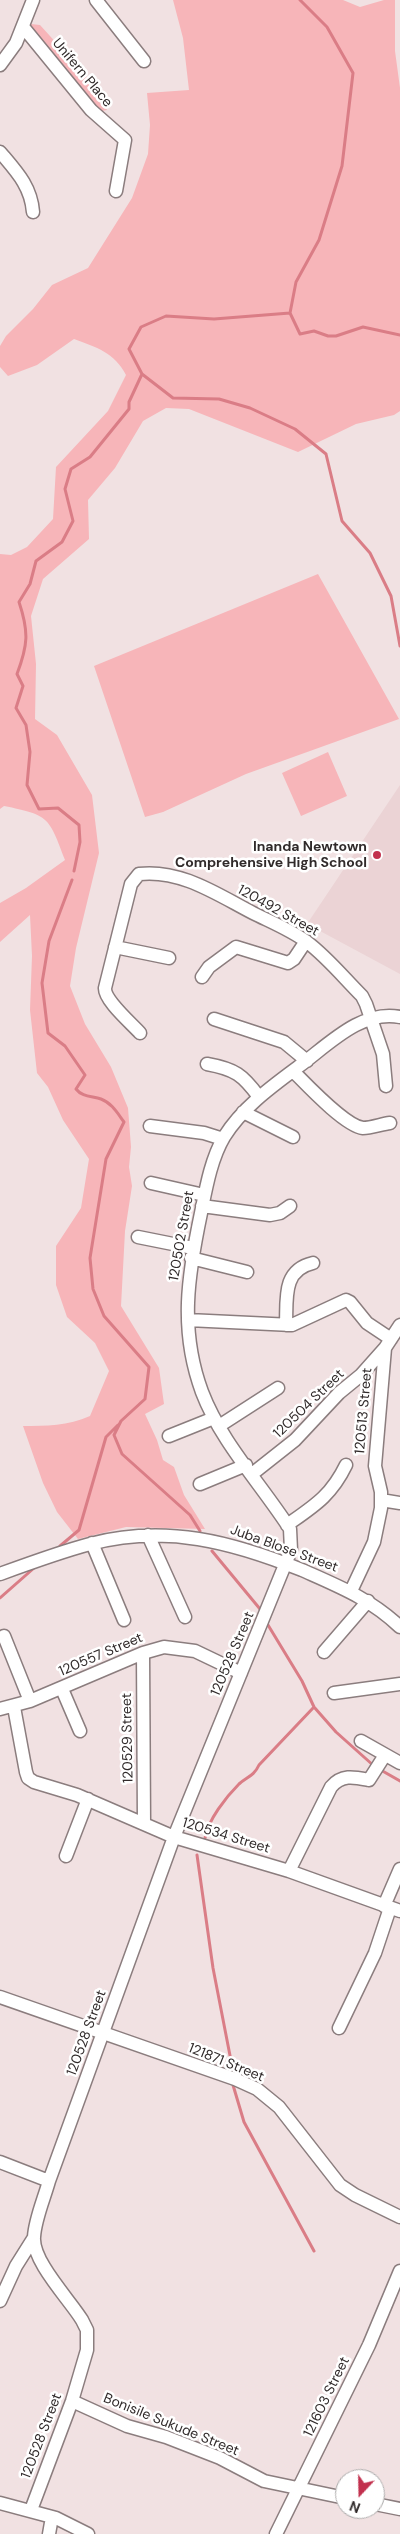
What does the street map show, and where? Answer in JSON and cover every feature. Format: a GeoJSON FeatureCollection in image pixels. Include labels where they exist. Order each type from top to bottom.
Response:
{"type":"FeatureCollection","features":[{"type":"Feature","properties":{"kind":"street"},"geometry":{"type":"LineString","coordinates":[[0,65],[24,28],[33,0]]}},
{"type":"Feature","properties":{"kind":"street"},"geometry":{"type":"LineString","coordinates":[[96,0],[144,61]]}},
{"type":"Feature","properties":{"kind":"street","name":"Unifern Place"},"geometry":{"type":"LineString","coordinates":[[24,28],[91,110],[125,140],[116,191]]}},
{"type":"Feature","properties":{"kind":"street"},"geometry":{"type":"LineString","coordinates":[[0,152],[24,180],[32,198],[33,212]]}},
{"type":"Feature","properties":{"kind":"street","name":"120492 Street"},"geometry":{"type":"LineString","coordinates":[[140,1032],[105,992],[131,884],[135,877],[144,873],[181,878],[197,884],[306,941],[362,996],[383,1054],[386,1086]]}},
{"type":"Feature","properties":{"kind":"street"},"geometry":{"type":"LineString","coordinates":[[202,977],[209,967],[236,947],[288,963],[294,959],[306,941]]}},
{"type":"Feature","properties":{"kind":"street"},"geometry":{"type":"LineString","coordinates":[[115,947],[169,958]]}},
{"type":"Feature","properties":{"kind":"street","name":"120502 Street"},"geometry":{"type":"LineString","coordinates":[[287,1564],[292,1542],[287,1525],[217,1422],[203,1392],[192,1358],[188,1320],[188,1284],[192,1253],[203,1200],[223,1139],[244,1112],[259,1097],[349,1029],[370,1019],[386,1015],[400,1017]]}},
{"type":"Feature","properties":{"kind":"street"},"geometry":{"type":"LineString","coordinates":[[214,1019],[280,1040],[292,1047],[307,1061]]}},
{"type":"Feature","properties":{"kind":"street"},"geometry":{"type":"LineString","coordinates":[[207,1064],[225,1067],[238,1073],[259,1097]]}},
{"type":"Feature","properties":{"kind":"street"},"geometry":{"type":"LineString","coordinates":[[293,1071],[316,1094],[354,1125],[363,1128],[390,1123]]}},
{"type":"Feature","properties":{"kind":"street"},"geometry":{"type":"LineString","coordinates":[[244,1112],[293,1137]]}},
{"type":"Feature","properties":{"kind":"street"},"geometry":{"type":"LineString","coordinates":[[150,1126],[204,1133],[223,1139]]}},
{"type":"Feature","properties":{"kind":"street"},"geometry":{"type":"LineString","coordinates":[[151,1183],[203,1200],[270,1215],[280,1213],[290,1206]]}},
{"type":"Feature","properties":{"kind":"street"},"geometry":{"type":"LineString","coordinates":[[138,1237],[247,1272]]}},
{"type":"Feature","properties":{"kind":"street"},"geometry":{"type":"LineString","coordinates":[[286,1325],[291,1278],[299,1267],[313,1263]]}},
{"type":"Feature","properties":{"kind":"street"},"geometry":{"type":"LineString","coordinates":[[188,1320],[286,1325],[301,1322],[346,1300],[350,1302],[388,1344]]}},
{"type":"Feature","properties":{"kind":"street","name":"120504 Street"},"geometry":{"type":"LineString","coordinates":[[200,1484],[249,1470],[310,1426],[338,1393],[361,1375],[388,1344],[400,1325]]}},
{"type":"Feature","properties":{"kind":"street","name":"120513 Street"},"geometry":{"type":"LineString","coordinates":[[350,1591],[374,1542],[381,1500],[375,1466],[388,1344]]}},
{"type":"Feature","properties":{"kind":"street"},"geometry":{"type":"LineString","coordinates":[[169,1436],[217,1422],[278,1388]]}},
{"type":"Feature","properties":{"kind":"street"},"geometry":{"type":"LineString","coordinates":[[287,1525],[325,1498],[333,1490],[346,1465]]}},
{"type":"Feature","properties":{"kind":"street"},"geometry":{"type":"LineString","coordinates":[[381,1500],[400,1503]]}},
{"type":"Feature","properties":{"kind":"street"},"geometry":{"type":"LineString","coordinates":[[148,1535],[185,1617]]}},
{"type":"Feature","properties":{"kind":"street","name":"Juba Blose Street"},"geometry":{"type":"LineString","coordinates":[[0,1573],[92,1544],[148,1535],[220,1542],[287,1564],[350,1591],[368,1601],[400,1626]]}},
{"type":"Feature","properties":{"kind":"street"},"geometry":{"type":"LineString","coordinates":[[92,1544],[124,1620]]}},
{"type":"Feature","properties":{"kind":"street","name":"120528 Street"},"geometry":{"type":"LineString","coordinates":[[31,2510],[72,2401],[87,2350],[87,2330],[75,2308],[44,2266],[33,2239],[50,2181],[174,1837],[287,1564]]}},
{"type":"Feature","properties":{"kind":"street"},"geometry":{"type":"LineString","coordinates":[[324,1652],[368,1601]]}},
{"type":"Feature","properties":{"kind":"street"},"geometry":{"type":"LineString","coordinates":[[4,1636],[30,1701]]}},
{"type":"Feature","properties":{"kind":"street","name":"120557 Street"},"geometry":{"type":"LineString","coordinates":[[0,1709],[30,1701],[62,1689],[143,1653],[164,1647],[182,1648],[210,1657],[241,1673]]}},
{"type":"Feature","properties":{"kind":"street","name":"120529 Street"},"geometry":{"type":"LineString","coordinates":[[143,1653],[142,1745],[144,1824]]}},
{"type":"Feature","properties":{"kind":"street"},"geometry":{"type":"LineString","coordinates":[[334,1693],[399,1685]]}},
{"type":"Feature","properties":{"kind":"street"},"geometry":{"type":"LineString","coordinates":[[62,1689],[80,1731]]}},
{"type":"Feature","properties":{"kind":"street","name":"120534 Street"},"geometry":{"type":"LineString","coordinates":[[14,1706],[28,1778],[44,1786],[88,1799],[174,1837],[289,1871],[391,1908]]}},
{"type":"Feature","properties":{"kind":"street"},"geometry":{"type":"LineString","coordinates":[[361,1741],[377,1767]]}},
{"type":"Feature","properties":{"kind":"street"},"geometry":{"type":"LineString","coordinates":[[289,1871],[325,1797],[337,1781],[377,1767],[400,1763]]}},
{"type":"Feature","properties":{"kind":"street"},"geometry":{"type":"LineString","coordinates":[[66,1856],[88,1799]]}},
{"type":"Feature","properties":{"kind":"street"},"geometry":{"type":"LineString","coordinates":[[339,2028],[375,1952],[391,1908],[400,1869]]}},
{"type":"Feature","properties":{"kind":"street","name":"121871 Street"},"geometry":{"type":"LineString","coordinates":[[0,1997],[235,2079],[257,2090],[279,2107],[340,2185],[355,2195],[400,2217]]}},
{"type":"Feature","properties":{"kind":"street"},"geometry":{"type":"LineString","coordinates":[[0,2162],[50,2181]]}},
{"type":"Feature","properties":{"kind":"street"},"geometry":{"type":"LineString","coordinates":[[0,2301],[16,2266],[33,2239]]}},
{"type":"Feature","properties":{"kind":"street","name":"121603 Street"},"geometry":{"type":"LineString","coordinates":[[276,2534],[369,2345],[400,2271]]}},
{"type":"Feature","properties":{"kind":"street","name":"Bonisile Sukude Street"},"geometry":{"type":"LineString","coordinates":[[72,2401],[127,2426],[166,2437],[220,2458],[264,2481],[298,2490],[335,2496]]}},
{"type":"Feature","properties":{"kind":"street"},"geometry":{"type":"LineString","coordinates":[[0,2503],[52,2517],[88,2534]]}},
{"type":"Feature","properties":{"kind":"street"},"geometry":{"type":"LineString","coordinates":[[385,2506],[400,2509]]}},
{"type":"Feature","properties":{"kind":"street"},"geometry":{"type":"LineString","coordinates":[[49,2534],[52,2517]]}},
{"type":"Feature","properties":{"kind":"shaded area"},"geometry":{"type":"Polygon","coordinates":[[[173,0],[343,0],[360,7],[384,0],[395,0],[395,51],[400,88],[400,411],[394,415],[356,424],[298,452],[189,409],[166,408],[143,421],[115,468],[88,500],[89,539],[43,579],[31,616],[36,664],[35,719],[57,735],[92,795],[99,853],[76,948],[70,986],[85,1024],[111,1067],[128,1108],[131,1147],[129,1167],[132,1186],[125,1231],[121,1306],[159,1368],[164,1404],[145,1414],[157,1440],[163,1460],[174,1467],[184,1495],[205,1529],[126,1527],[78,1539],[57,1512],[43,1483],[23,1426],[65,1424],[90,1416],[109,1371],[95,1343],[67,1317],[56,1285],[56,1246],[81,1208],[89,1159],[63,1120],[48,1087],[37,1073],[30,1010],[32,956],[30,915],[0,942],[0,903],[26,888],[65,860],[51,826],[45,820],[30,812],[19,809],[4,806],[0,809],[0,554],[11,555],[27,547],[53,519],[56,467],[108,411],[126,375],[122,367],[111,356],[74,339],[37,365],[8,376],[0,367],[0,346],[6,336],[33,309],[52,285],[88,268],[132,198],[148,154],[150,125],[147,93],[189,90],[183,38],[173,0]]]}},
{"type":"Feature","properties":{"kind":"shaded area"},"geometry":{"type":"Polygon","coordinates":[[[31,24],[40,25],[89,79],[107,110],[97,112],[29,28],[31,24]]]}},
{"type":"Feature","properties":{"kind":"shaded area"},"geometry":{"type":"Polygon","coordinates":[[[318,574],[399,719],[246,774],[163,812],[145,817],[94,666],[318,574]]]}},
{"type":"Feature","properties":{"kind":"shaded area"},"geometry":{"type":"Polygon","coordinates":[[[328,752],[347,796],[301,816],[282,773],[328,752]]]}},
{"type":"Feature","properties":{"kind":"shaded area","name":"Inanda Newtown Comprehensive High School"},"geometry":{"type":"Polygon","coordinates":[[[400,785],[400,974],[307,924],[400,785]]]}},
{"type":"Feature","properties":{"kind":"waterway"},"geometry":{"type":"LineString","coordinates":[[300,0],[327,27],[353,73],[342,166],[319,240],[296,282],[290,313],[214,319],[166,316],[141,327],[129,349],[142,374],[173,398],[219,399],[250,408],[295,429],[326,454],[342,521],[370,553],[391,596],[400,646]]}},
{"type":"Feature","properties":{"kind":"waterway"},"geometry":{"type":"LineString","coordinates":[[290,313],[300,334],[314,331],[328,336],[336,336],[363,327],[400,335]]}},
{"type":"Feature","properties":{"kind":"waterway"},"geometry":{"type":"LineString","coordinates":[[74,871],[80,842],[79,825],[58,808],[39,809],[27,785],[30,752],[26,725],[16,708],[23,686],[17,674],[26,638],[26,630],[19,602],[30,584],[36,561],[62,542],[73,521],[65,489],[71,469],[90,457],[129,409],[129,402],[142,374]]}},
{"type":"Feature","properties":{"kind":"waterway"},"geometry":{"type":"LineString","coordinates":[[72,880],[49,941],[42,983],[48,1033],[65,1046],[85,1075],[76,1089],[78,1092],[108,1103],[124,1122],[106,1159],[90,1258],[93,1289],[104,1316],[149,1367],[145,1399],[121,1421],[114,1435],[122,1454],[190,1515],[200,1531]]}},
{"type":"Feature","properties":{"kind":"waterway"},"geometry":{"type":"LineString","coordinates":[[60,1546],[79,1530],[106,1437],[118,1425]]}},
{"type":"Feature","properties":{"kind":"waterway"},"geometry":{"type":"LineString","coordinates":[[212,1551],[260,1609]]}},
{"type":"Feature","properties":{"kind":"waterway"},"geometry":{"type":"LineString","coordinates":[[0,1598],[34,1568]]}},
{"type":"Feature","properties":{"kind":"waterway"},"geometry":{"type":"LineString","coordinates":[[268,1625],[302,1681],[314,1707],[336,1732],[374,1766]]}},
{"type":"Feature","properties":{"kind":"waterway"},"geometry":{"type":"LineString","coordinates":[[205,1838],[214,1816],[229,1795],[239,1784],[255,1772],[259,1765],[314,1707]]}},
{"type":"Feature","properties":{"kind":"waterway"},"geometry":{"type":"LineString","coordinates":[[379,1769],[400,1781]]}},
{"type":"Feature","properties":{"kind":"waterway"},"geometry":{"type":"LineString","coordinates":[[197,1855],[213,1968],[233,2071]]}},
{"type":"Feature","properties":{"kind":"waterway"},"geometry":{"type":"LineString","coordinates":[[233,2085],[244,2122],[314,2251]]}},
{"type":"Feature","properties":{"kind":"place","name":"Inanda Newtown Comprehensive High School"},"geometry":{"type":"Point","coordinates":[377,855]}}]}
